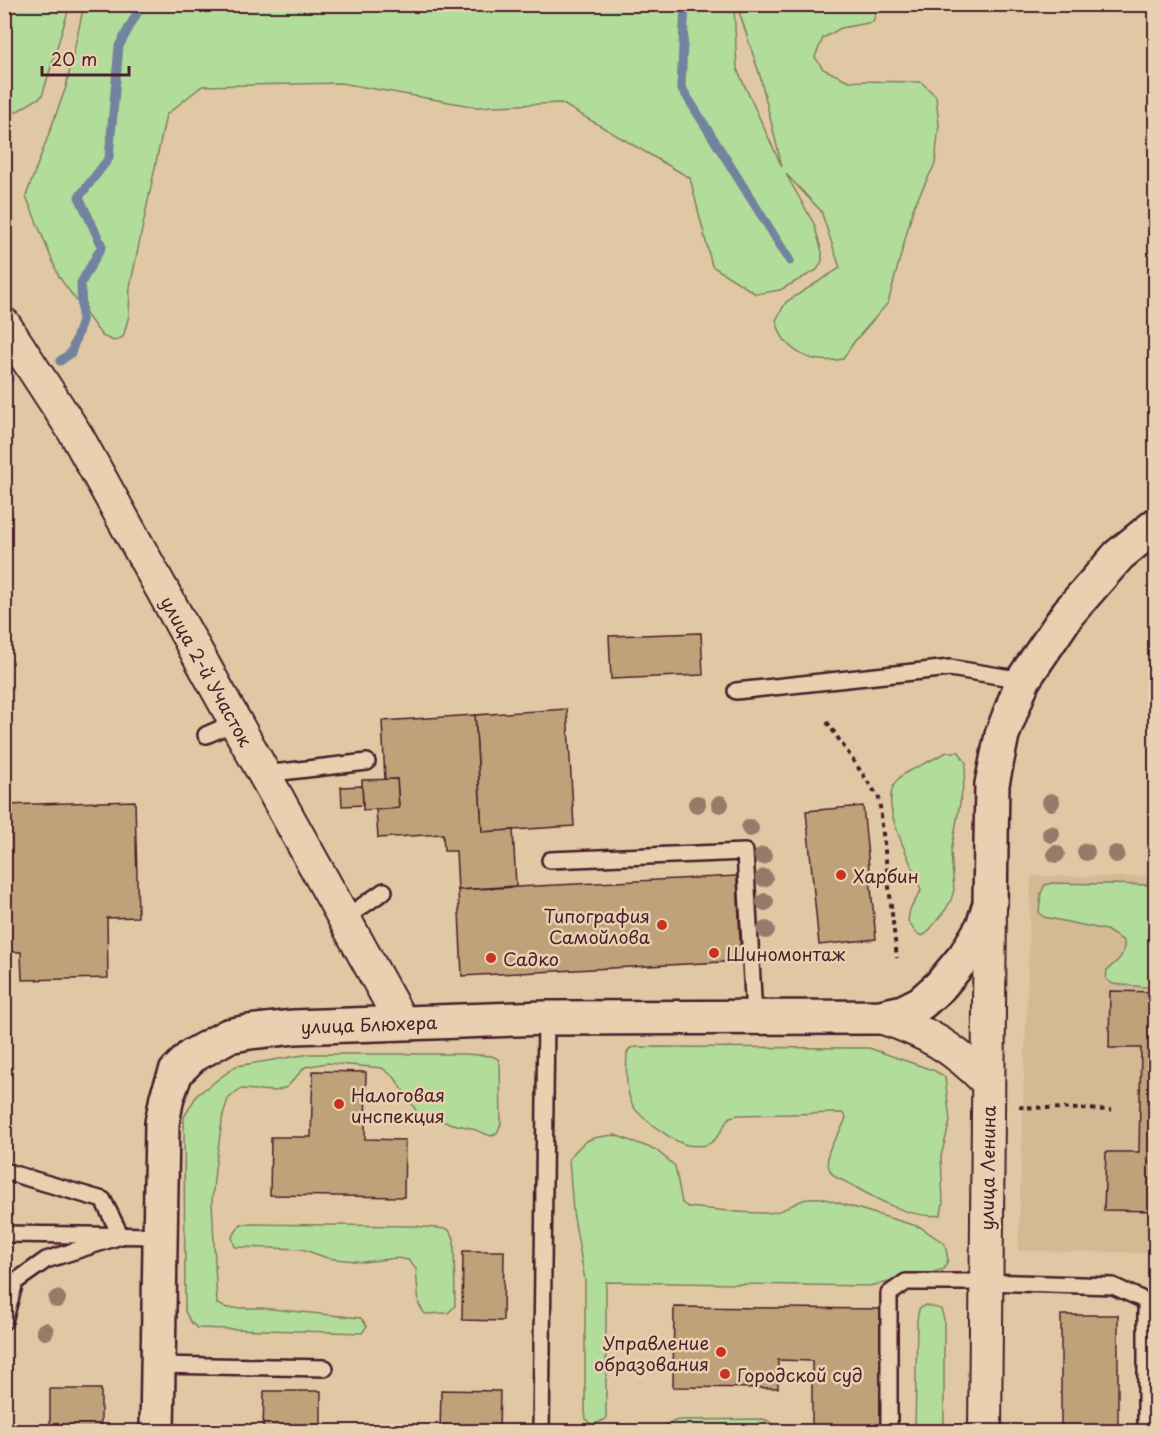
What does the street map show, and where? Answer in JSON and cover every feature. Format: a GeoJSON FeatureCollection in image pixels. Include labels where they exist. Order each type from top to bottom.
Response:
{"type":"FeatureCollection","features":[{"type":"Feature","properties":{"kind":"street","name":"улица 2-й Участок"},"geometry":{"type":"LineString","coordinates":[[4,324],[77,436],[402,1023]]}},
{"type":"Feature","properties":{"kind":"street","name":"улица Блюхера"},"geometry":{"type":"LineString","coordinates":[[157,1431],[162,1123],[167,1097],[176,1072],[192,1056],[228,1036],[294,1027],[546,1018],[879,1017],[903,1011],[921,1003],[965,956],[983,926],[990,904],[992,784],[1002,735],[1023,680],[1069,612],[1119,555],[1155,525]]}},
{"type":"Feature","properties":{"kind":"street","name":"улица Ленина"},"geometry":{"type":"LineString","coordinates":[[985,1431],[990,904]]}},
{"type":"Feature","properties":{"kind":"street"},"geometry":{"type":"LineString","coordinates":[[879,1017],[903,1024],[937,1040],[957,1053],[988,1083]]}},
{"type":"Feature","properties":{"kind":"lane"},"geometry":{"type":"LineString","coordinates":[[735,691],[950,668],[1023,680]]}},
{"type":"Feature","properties":{"kind":"lane"},"geometry":{"type":"LineString","coordinates":[[206,735],[236,722]]}},
{"type":"Feature","properties":{"kind":"lane"},"geometry":{"type":"LineString","coordinates":[[264,774],[367,762]]}},
{"type":"Feature","properties":{"kind":"lane"},"geometry":{"type":"LineString","coordinates":[[550,860],[745,852],[754,1016]]}},
{"type":"Feature","properties":{"kind":"lane"},"geometry":{"type":"LineString","coordinates":[[345,918],[384,891]]}},
{"type":"Feature","properties":{"kind":"lane"},"geometry":{"type":"LineString","coordinates":[[541,1431],[546,1018]]}},
{"type":"Feature","properties":{"kind":"lane"},"geometry":{"type":"LineString","coordinates":[[4,1171],[104,1200],[121,1236]]}},
{"type":"Feature","properties":{"kind":"lane"},"geometry":{"type":"LineString","coordinates":[[4,1234],[160,1236]]}},
{"type":"Feature","properties":{"kind":"lane"},"geometry":{"type":"LineString","coordinates":[[4,1321],[15,1282],[46,1260],[121,1236]]}},
{"type":"Feature","properties":{"kind":"lane"},"geometry":{"type":"LineString","coordinates":[[889,1431],[889,1294],[906,1282],[1113,1286],[1146,1300],[1146,1431]]}},
{"type":"Feature","properties":{"kind":"lane"},"geometry":{"type":"LineString","coordinates":[[157,1365],[325,1368]]}},
{"type":"Feature","properties":{"kind":"path"},"geometry":{"type":"LineString","coordinates":[[827,722],[879,798],[897,958]]}},
{"type":"Feature","properties":{"kind":"path"},"geometry":{"type":"LineString","coordinates":[[1015,1107],[1111,1110]]}},
{"type":"Feature","properties":{"kind":"shaded area"},"geometry":{"type":"Polygon","coordinates":[[[1031,876],[1155,877],[1155,1253],[1018,1251],[1031,876]]]}},
{"type":"Feature","properties":{"kind":"green space"},"geometry":{"type":"Polygon","coordinates":[[[5,4],[70,5],[42,96],[5,119],[5,4]]]}},
{"type":"Feature","properties":{"kind":"green space"},"geometry":{"type":"Polygon","coordinates":[[[84,5],[734,5],[737,69],[782,167],[760,76],[737,5],[878,5],[873,22],[841,28],[823,38],[815,57],[823,69],[849,81],[921,82],[936,96],[939,125],[935,164],[914,206],[888,303],[854,342],[843,359],[820,360],[805,356],[792,348],[783,337],[776,320],[786,302],[840,268],[821,211],[786,174],[814,224],[822,252],[822,261],[817,270],[780,290],[756,294],[712,266],[690,178],[561,103],[477,107],[341,83],[202,86],[166,115],[130,287],[129,316],[123,337],[114,341],[102,336],[59,277],[26,196],[66,87],[84,5]]]}},
{"type":"Feature","properties":{"kind":"green space"},"geometry":{"type":"Polygon","coordinates":[[[947,752],[959,752],[966,763],[951,852],[954,890],[946,909],[922,936],[916,933],[908,921],[910,909],[921,891],[898,832],[891,800],[893,787],[901,776],[947,752]]]}},
{"type":"Feature","properties":{"kind":"green space"},"geometry":{"type":"Polygon","coordinates":[[[1052,883],[1155,885],[1155,988],[1113,984],[1106,979],[1107,970],[1122,954],[1124,941],[1106,930],[1044,917],[1039,913],[1041,893],[1045,885],[1052,883]]]}},
{"type":"Feature","properties":{"kind":"green space"},"geometry":{"type":"Polygon","coordinates":[[[630,1048],[869,1048],[935,1071],[945,1077],[950,1121],[941,1156],[943,1202],[941,1215],[918,1214],[894,1207],[832,1174],[828,1154],[844,1124],[846,1117],[842,1113],[738,1115],[730,1117],[717,1137],[706,1145],[681,1143],[656,1128],[632,1104],[627,1085],[627,1053],[630,1048]]]}},
{"type":"Feature","properties":{"kind":"green space"},"geometry":{"type":"Polygon","coordinates":[[[310,1054],[492,1056],[498,1059],[500,1065],[501,1124],[497,1133],[491,1136],[417,1112],[395,1078],[382,1068],[327,1063],[305,1067],[287,1087],[276,1091],[240,1089],[228,1099],[223,1115],[215,1169],[212,1201],[217,1304],[227,1308],[261,1308],[361,1318],[367,1326],[362,1333],[197,1328],[185,1311],[184,1117],[197,1095],[236,1066],[310,1054]]]}},
{"type":"Feature","properties":{"kind":"green space"},"geometry":{"type":"Polygon","coordinates":[[[615,1135],[656,1150],[675,1166],[682,1203],[688,1207],[768,1213],[782,1210],[805,1199],[822,1198],[920,1227],[945,1244],[948,1260],[944,1269],[917,1277],[868,1286],[606,1282],[606,1419],[595,1424],[589,1423],[585,1412],[585,1280],[573,1212],[569,1159],[588,1140],[615,1135]]]}},
{"type":"Feature","properties":{"kind":"green space"},"geometry":{"type":"Polygon","coordinates":[[[241,1224],[412,1226],[448,1229],[454,1238],[455,1306],[448,1313],[425,1314],[419,1305],[416,1269],[408,1260],[397,1258],[363,1262],[327,1258],[302,1249],[235,1247],[232,1237],[241,1224]]]}},
{"type":"Feature","properties":{"kind":"green space"},"geometry":{"type":"Polygon","coordinates":[[[925,1305],[941,1309],[944,1319],[944,1431],[915,1431],[917,1320],[919,1309],[925,1305]]]}},
{"type":"Feature","properties":{"kind":"green space"},"geometry":{"type":"Polygon","coordinates":[[[764,1419],[785,1431],[659,1431],[667,1424],[678,1420],[764,1419]]]}},
{"type":"Feature","properties":{"kind":"building"},"geometry":{"type":"Polygon","coordinates":[[[701,633],[703,675],[611,679],[609,636],[701,633]]]}},
{"type":"Feature","properties":{"kind":"building"},"geometry":{"type":"Polygon","coordinates":[[[567,709],[574,826],[482,832],[475,715],[567,709]]]}},
{"type":"Feature","properties":{"kind":"building"},"geometry":{"type":"Polygon","coordinates":[[[475,715],[482,832],[513,830],[516,886],[458,890],[456,851],[444,851],[443,834],[378,838],[376,810],[399,808],[397,779],[385,780],[382,721],[475,715]]]}},
{"type":"Feature","properties":{"kind":"building"},"geometry":{"type":"Polygon","coordinates":[[[397,779],[399,808],[363,810],[362,780],[397,779]]]}},
{"type":"Feature","properties":{"kind":"building"},"geometry":{"type":"Polygon","coordinates":[[[362,786],[363,805],[342,806],[341,787],[362,786]]]}},
{"type":"Feature","properties":{"kind":"building"},"geometry":{"type":"Polygon","coordinates":[[[135,801],[138,917],[107,918],[108,978],[22,980],[21,952],[5,952],[4,805],[135,801]]]}},
{"type":"Feature","properties":{"kind":"building","name":"Харбин"},"geometry":{"type":"Polygon","coordinates":[[[863,806],[876,939],[819,945],[806,811],[863,806]]]}},
{"type":"Feature","properties":{"kind":"building"},"geometry":{"type":"Polygon","coordinates":[[[737,876],[741,961],[462,976],[458,890],[737,876]]]}},
{"type":"Feature","properties":{"kind":"building"},"geometry":{"type":"Polygon","coordinates":[[[1110,991],[1156,992],[1156,1211],[1104,1210],[1106,1152],[1139,1152],[1141,1048],[1109,1048],[1110,991]]]}},
{"type":"Feature","properties":{"kind":"building","name":"Налоговая инспекция"},"geometry":{"type":"Polygon","coordinates":[[[313,1071],[366,1072],[365,1139],[405,1140],[404,1197],[270,1195],[271,1137],[311,1137],[313,1071]]]}},
{"type":"Feature","properties":{"kind":"building"},"geometry":{"type":"Polygon","coordinates":[[[463,1251],[504,1251],[503,1321],[462,1320],[463,1251]]]}},
{"type":"Feature","properties":{"kind":"building","name":"Городской суд"},"geometry":{"type":"Polygon","coordinates":[[[674,1307],[882,1309],[881,1432],[812,1432],[812,1361],[778,1360],[778,1388],[673,1387],[674,1307]]]}},
{"type":"Feature","properties":{"kind":"building"},"geometry":{"type":"Polygon","coordinates":[[[1061,1315],[1118,1315],[1118,1432],[1061,1432],[1061,1315]]]}},
{"type":"Feature","properties":{"kind":"building"},"geometry":{"type":"Polygon","coordinates":[[[50,1389],[101,1389],[101,1432],[50,1432],[50,1389]]]}},
{"type":"Feature","properties":{"kind":"building"},"geometry":{"type":"Polygon","coordinates":[[[441,1390],[500,1391],[499,1432],[440,1432],[441,1390]]]}},
{"type":"Feature","properties":{"kind":"building"},"geometry":{"type":"Polygon","coordinates":[[[264,1391],[321,1391],[321,1432],[263,1432],[264,1391]]]}},
{"type":"Feature","properties":{"kind":"waterway"},"geometry":{"type":"LineString","coordinates":[[60,361],[71,353],[82,321],[81,283],[102,246],[79,197],[109,158],[119,46],[142,4]]}},
{"type":"Feature","properties":{"kind":"waterway"},"geometry":{"type":"LineString","coordinates":[[685,4],[681,87],[790,261]]}},
{"type":"Feature","properties":{"kind":"waterway"},"geometry":{"type":"LineString","coordinates":[[4,380],[9,379]]}},
{"type":"Feature","properties":{"kind":"place","name":"Харбин"},"geometry":{"type":"Point","coordinates":[841,875]}},
{"type":"Feature","properties":{"kind":"place","name":"Типография Самойлова"},"geometry":{"type":"Point","coordinates":[662,925]}},
{"type":"Feature","properties":{"kind":"place","name":"Шиномонтаж"},"geometry":{"type":"Point","coordinates":[714,953]}},
{"type":"Feature","properties":{"kind":"place","name":"Садко"},"geometry":{"type":"Point","coordinates":[491,958]}},
{"type":"Feature","properties":{"kind":"place","name":"Налоговая инспекция"},"geometry":{"type":"Point","coordinates":[339,1104]}},
{"type":"Feature","properties":{"kind":"place","name":"Управление образования"},"geometry":{"type":"Point","coordinates":[721,1352]}},
{"type":"Feature","properties":{"kind":"place","name":"Городской суд"},"geometry":{"type":"Point","coordinates":[725,1374]}}]}
